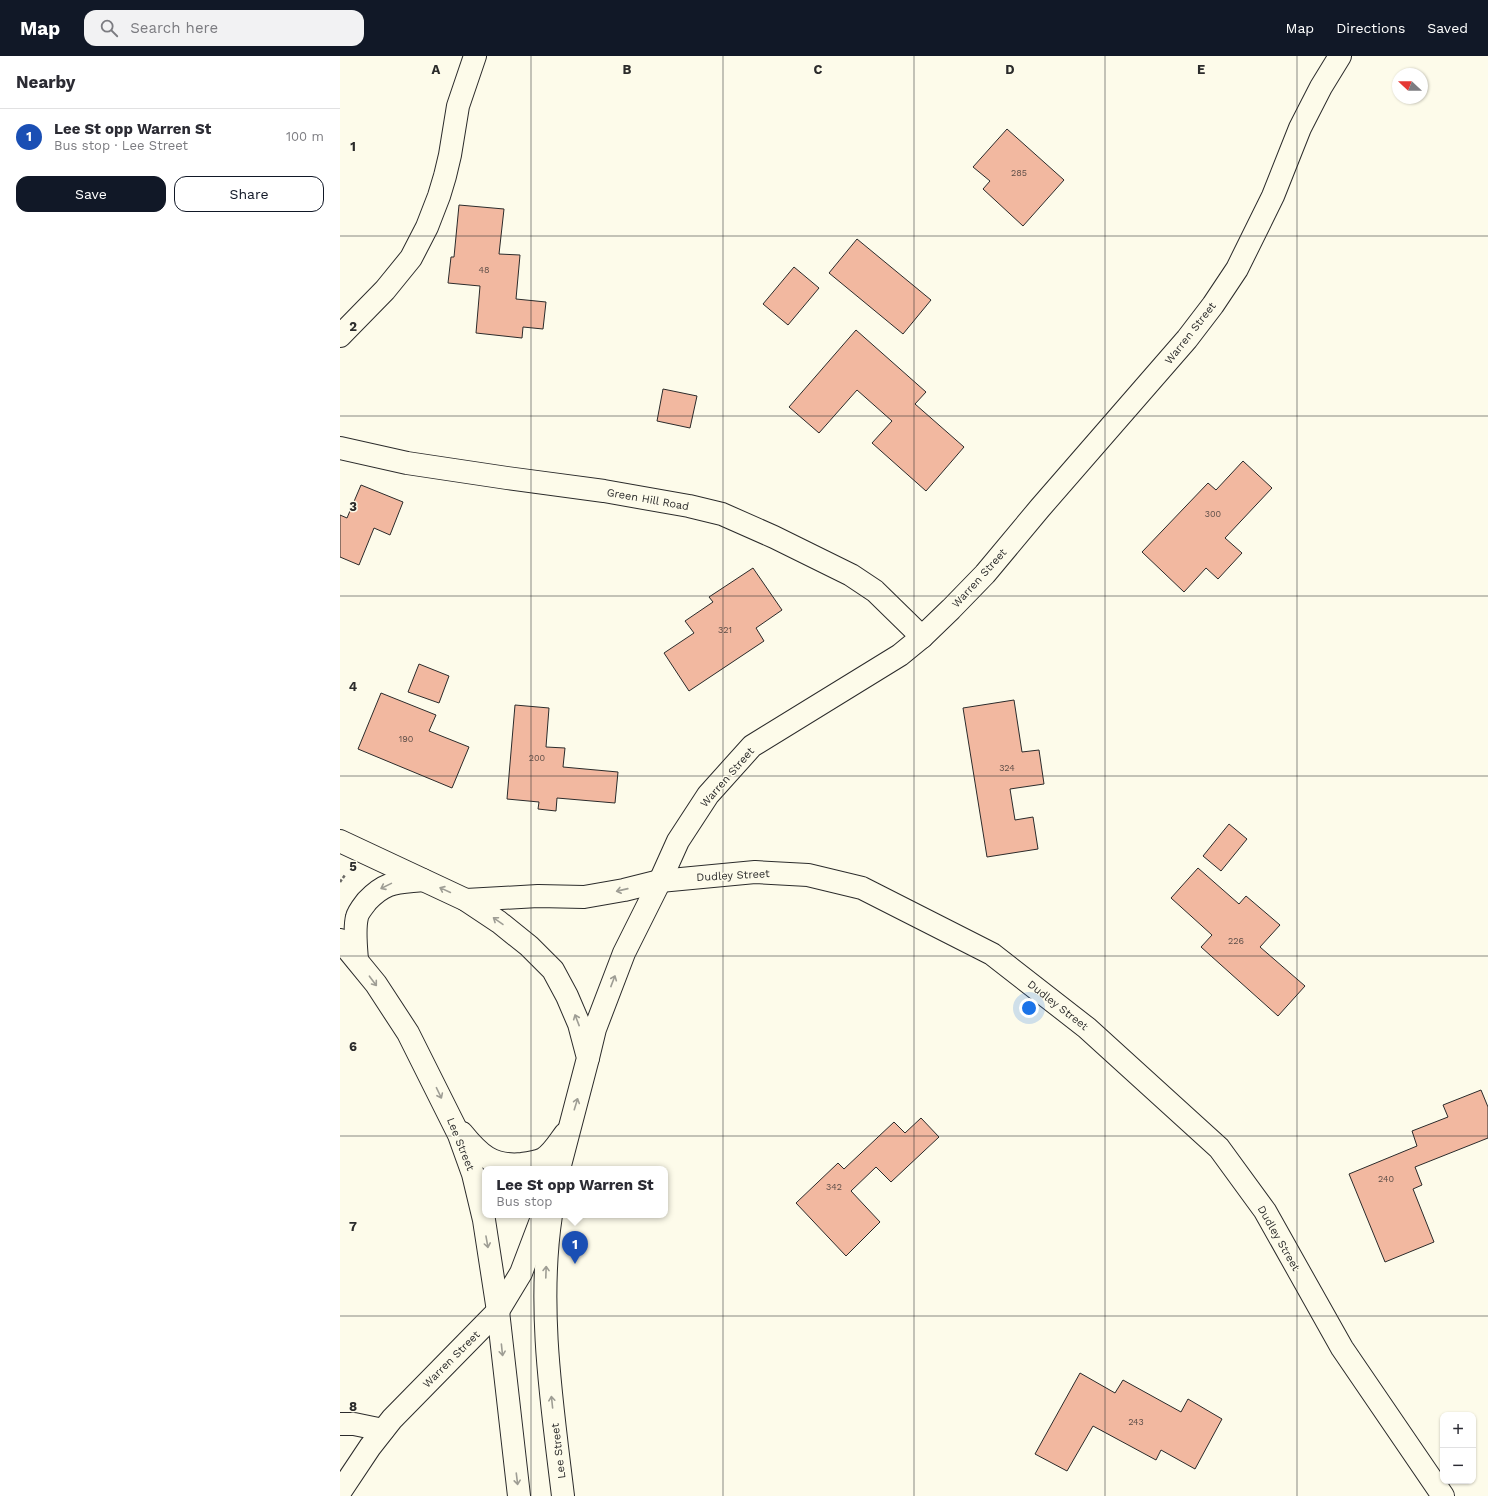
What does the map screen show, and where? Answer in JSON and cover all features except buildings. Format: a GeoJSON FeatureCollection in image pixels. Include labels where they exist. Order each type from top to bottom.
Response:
{"type":"FeatureCollection","features":[{"type":"Feature","properties":{"kind":"street"},"geometry":{"type":"LineString","coordinates":[[340,336],[385,290],[411,258],[427,227],[445,176],[458,106],[475,56]]}},
{"type":"Feature","properties":{"kind":"street","name":"Warren Street"},"geometry":{"type":"LineString","coordinates":[[588,1058],[600,1014],[624,953],[660,881],[678,840],[708,795],[752,746],[900,655],[922,637],[985,574],[1040,508],[1187,339],[1213,305],[1237,269],[1258,228],[1280,179],[1300,128],[1320,87],[1340,56]]}},
{"type":"Feature","properties":{"kind":"street","name":"Green Hill Road"},"geometry":{"type":"LineString","coordinates":[[340,448],[407,463],[507,478],[604,490],[689,506],[722,514],[780,540],[851,575],[875,591],[922,637]]}},
{"type":"Feature","properties":{"kind":"street"},"geometry":{"type":"LineString","coordinates":[[340,841],[466,900],[499,922],[530,946],[553,970],[567,996],[579,1024],[588,1058],[560,1166]]}},
{"type":"Feature","properties":{"kind":"street","name":"Dudley Street"},"geometry":{"type":"LineString","coordinates":[[466,900],[538,896],[584,897],[624,890],[660,881],[755,872],[808,875],[862,888],[992,954],[1088,1028],[1219,1148],[1265,1211],[1342,1348],[1443,1496]]}},
{"type":"Feature","properties":{"kind":"street"},"geometry":{"type":"LineString","coordinates":[[357,960],[357,916],[365,904],[378,890],[393,883],[424,880]]}},
{"type":"Feature","properties":{"kind":"street","name":"Lee Street"},"geometry":{"type":"LineString","coordinates":[[340,940],[392,1007],[408,1033],[450,1118],[466,1155],[479,1197],[482,1215]]}},
{"type":"Feature","properties":{"kind":"street"},"geometry":{"type":"LineString","coordinates":[[450,1118],[482,1155],[489,1160],[508,1165],[531,1163],[544,1159],[568,1130]]}},
{"type":"Feature","properties":{"kind":"street","name":"Lee Street"},"geometry":{"type":"LineString","coordinates":[[482,1218],[498,1311],[519,1496]]}},
{"type":"Feature","properties":{"kind":"street","name":"Warren Street"},"geometry":{"type":"LineString","coordinates":[[340,1492],[383,1430],[498,1311],[521,1273],[543,1218]]}},
{"type":"Feature","properties":{"kind":"street","name":"Lee Street"},"geometry":{"type":"LineString","coordinates":[[550,1218],[547,1238],[547,1333],[555,1429],[563,1496]]}},
{"type":"Feature","properties":{"kind":"street"},"geometry":{"type":"LineString","coordinates":[[340,1424],[354,1424],[383,1430]]}},
{"type":"Feature","properties":{"kind":"place","name":"Lee St opp Warren St"},"geometry":{"type":"Point","coordinates":[575,1264]}}]}
